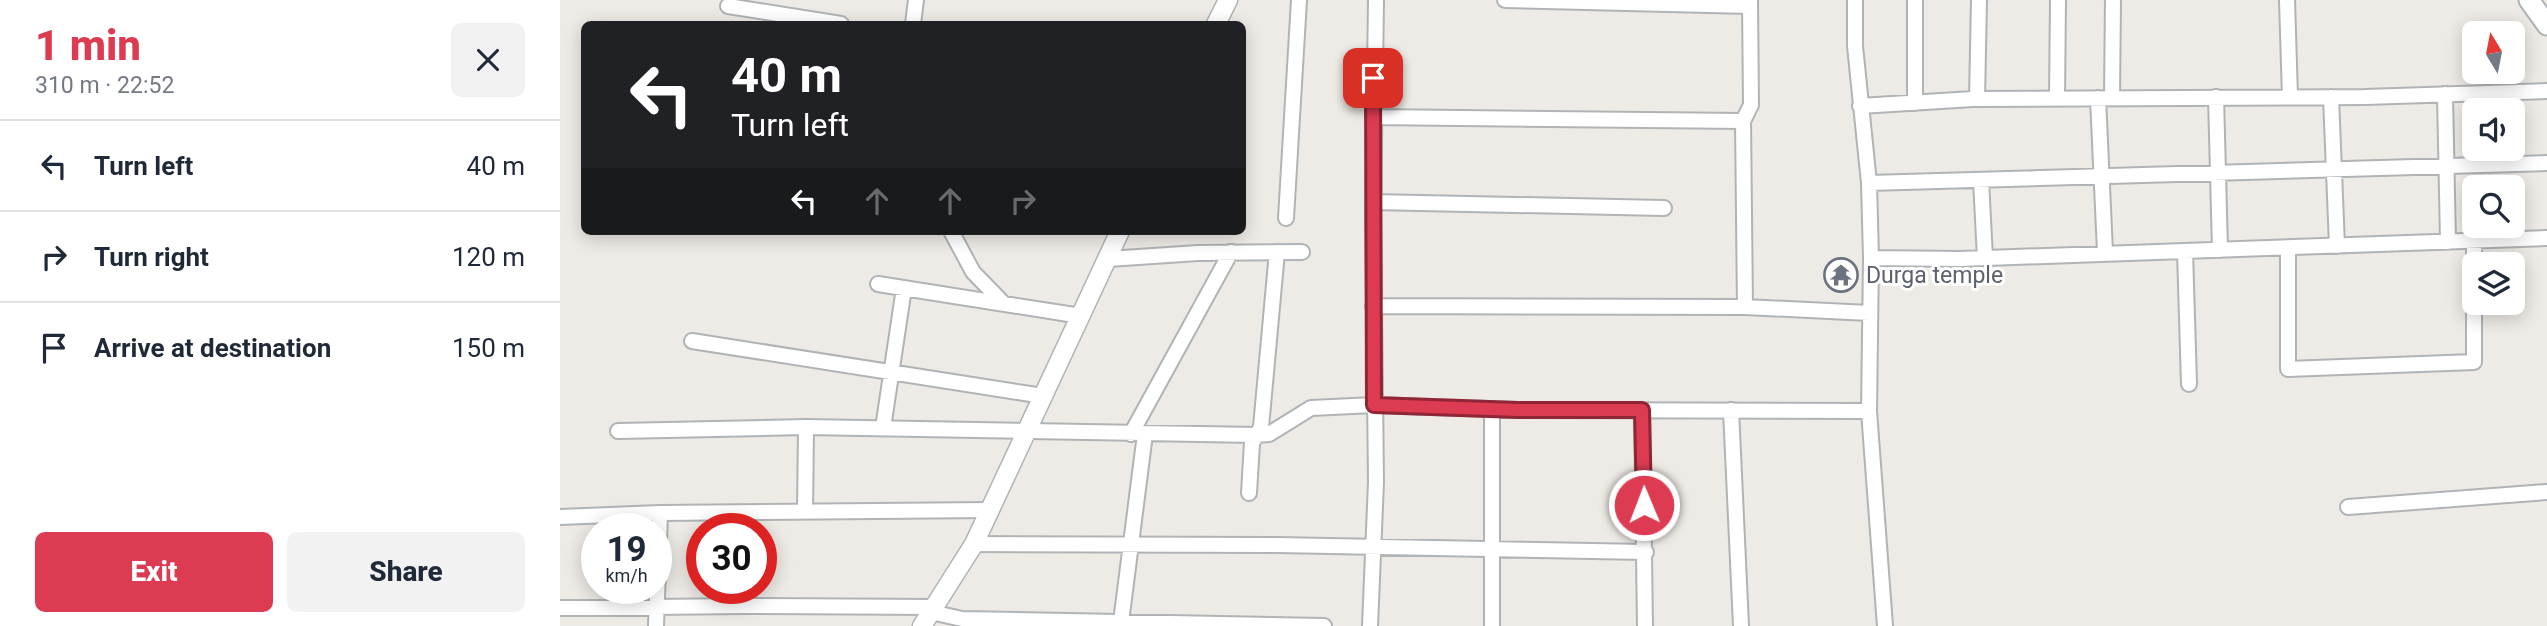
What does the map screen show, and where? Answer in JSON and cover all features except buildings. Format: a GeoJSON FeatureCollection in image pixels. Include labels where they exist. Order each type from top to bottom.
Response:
{"type":"FeatureCollection","features":[{"type":"Feature","properties":{"kind":"main road"},"geometry":{"type":"LineString","coordinates":[[2529,0],[2547,25]]}},
{"type":"Feature","properties":{"kind":"street"},"geometry":{"type":"LineString","coordinates":[[913,21],[916,0]]}},
{"type":"Feature","properties":{"kind":"street"},"geometry":{"type":"LineString","coordinates":[[1218,21],[1228,0]]}},
{"type":"Feature","properties":{"kind":"street"},"geometry":{"type":"LineString","coordinates":[[1286,218],[1299,0]]}},
{"type":"Feature","properties":{"kind":"street"},"geometry":{"type":"LineString","coordinates":[[1370,626],[1376,482],[1373,117],[1376,0]]}},
{"type":"Feature","properties":{"kind":"street"},"geometry":{"type":"LineString","coordinates":[[1505,0],[1750,3],[1751,105],[1743,121],[1745,307]]}},
{"type":"Feature","properties":{"kind":"street"},"geometry":{"type":"LineString","coordinates":[[1854,0],[1860,106],[1869,183],[1869,411],[1885,626]]}},
{"type":"Feature","properties":{"kind":"street"},"geometry":{"type":"LineString","coordinates":[[1915,0],[1915,103]]}},
{"type":"Feature","properties":{"kind":"street"},"geometry":{"type":"LineString","coordinates":[[1976,99],[1979,0]]}},
{"type":"Feature","properties":{"kind":"street"},"geometry":{"type":"LineString","coordinates":[[2057,0],[2057,98]]}},
{"type":"Feature","properties":{"kind":"street"},"geometry":{"type":"LineString","coordinates":[[2105,252],[2101,177],[2113,0]]}},
{"type":"Feature","properties":{"kind":"street"},"geometry":{"type":"LineString","coordinates":[[2287,0],[2290,97]]}},
{"type":"Feature","properties":{"kind":"street"},"geometry":{"type":"LineString","coordinates":[[728,6],[822,21]]}},
{"type":"Feature","properties":{"kind":"street"},"geometry":{"type":"LineString","coordinates":[[1860,106],[1976,99],[2331,97],[2547,91]]}},
{"type":"Feature","properties":{"kind":"street"},"geometry":{"type":"LineString","coordinates":[[2445,94],[2448,242]]}},
{"type":"Feature","properties":{"kind":"street"},"geometry":{"type":"LineString","coordinates":[[2216,97],[2220,250]]}},
{"type":"Feature","properties":{"kind":"street"},"geometry":{"type":"LineString","coordinates":[[2331,97],[2337,246]]}},
{"type":"Feature","properties":{"kind":"street"},"geometry":{"type":"LineString","coordinates":[[1373,117],[1743,121]]}},
{"type":"Feature","properties":{"kind":"street"},"geometry":{"type":"LineString","coordinates":[[1869,183],[2547,163]]}},
{"type":"Feature","properties":{"kind":"street"},"geometry":{"type":"LineString","coordinates":[[1981,180],[1984,258]]}},
{"type":"Feature","properties":{"kind":"street"},"geometry":{"type":"LineString","coordinates":[[1373,202],[1664,208]]}},
{"type":"Feature","properties":{"kind":"street"},"geometry":{"type":"LineString","coordinates":[[953,235],[973,272],[1004,304]]}},
{"type":"Feature","properties":{"kind":"street"},"geometry":{"type":"LineString","coordinates":[[929,615],[974,544],[1119,235]]}},
{"type":"Feature","properties":{"kind":"street"},"geometry":{"type":"LineString","coordinates":[[1871,258],[1984,258],[2547,238]]}},
{"type":"Feature","properties":{"kind":"street"},"geometry":{"type":"LineString","coordinates":[[2288,248],[2288,369],[2474,362],[2474,241]]}},
{"type":"Feature","properties":{"kind":"street"},"geometry":{"type":"LineString","coordinates":[[2185,251],[2189,384]]}},
{"type":"Feature","properties":{"kind":"street"},"geometry":{"type":"LineString","coordinates":[[1108,258],[1231,252],[1303,252]]}},
{"type":"Feature","properties":{"kind":"street"},"geometry":{"type":"LineString","coordinates":[[1121,622],[1133,544],[1138,434],[1231,252]]}},
{"type":"Feature","properties":{"kind":"street"},"geometry":{"type":"LineString","coordinates":[[1250,493],[1252,443],[1261,427],[1277,252]]}},
{"type":"Feature","properties":{"kind":"street"},"geometry":{"type":"LineString","coordinates":[[878,284],[1081,316]]}},
{"type":"Feature","properties":{"kind":"street"},"geometry":{"type":"LineString","coordinates":[[883,428],[904,288]]}},
{"type":"Feature","properties":{"kind":"street"},"geometry":{"type":"LineString","coordinates":[[1373,306],[1745,307],[1869,313]]}},
{"type":"Feature","properties":{"kind":"street"},"geometry":{"type":"LineString","coordinates":[[692,341],[1043,396]]}},
{"type":"Feature","properties":{"kind":"street"},"geometry":{"type":"LineString","coordinates":[[618,431],[806,427],[1256,436],[1269,434],[1311,408],[1374,405],[1492,409],[1869,411]]}},
{"type":"Feature","properties":{"kind":"street"},"geometry":{"type":"LineString","coordinates":[[1492,409],[1492,626]]}},
{"type":"Feature","properties":{"kind":"street"},"geometry":{"type":"LineString","coordinates":[[1642,410],[1645,626]]}},
{"type":"Feature","properties":{"kind":"street"},"geometry":{"type":"LineString","coordinates":[[1731,410],[1741,626]]}},
{"type":"Feature","properties":{"kind":"street"},"geometry":{"type":"LineString","coordinates":[[805,512],[806,427]]}},
{"type":"Feature","properties":{"kind":"street"},"geometry":{"type":"LineString","coordinates":[[2348,507],[2547,492]]}},
{"type":"Feature","properties":{"kind":"street"},"geometry":{"type":"LineString","coordinates":[[660,513],[990,510]]}},
{"type":"Feature","properties":{"kind":"street"},"geometry":{"type":"LineString","coordinates":[[560,517],[581,516]]}},
{"type":"Feature","properties":{"kind":"street"},"geometry":{"type":"LineString","coordinates":[[974,544],[1373,546],[1646,552]]}},
{"type":"Feature","properties":{"kind":"street"},"geometry":{"type":"LineString","coordinates":[[656,604],[656,626]]}},
{"type":"Feature","properties":{"kind":"street"},"geometry":{"type":"LineString","coordinates":[[560,608],[656,607],[929,615],[962,619],[1324,626]]}},
{"type":"Feature","properties":{"kind":"place","name":"Durga temple"},"geometry":{"type":"Point","coordinates":[1841,275]}},
{"type":"Feature","properties":{"kind":"route"},"geometry":{"type":"LineString","coordinates":[[1373,78],[1374,405],[1518,410],[1642,410],[1644,505]]}}]}
